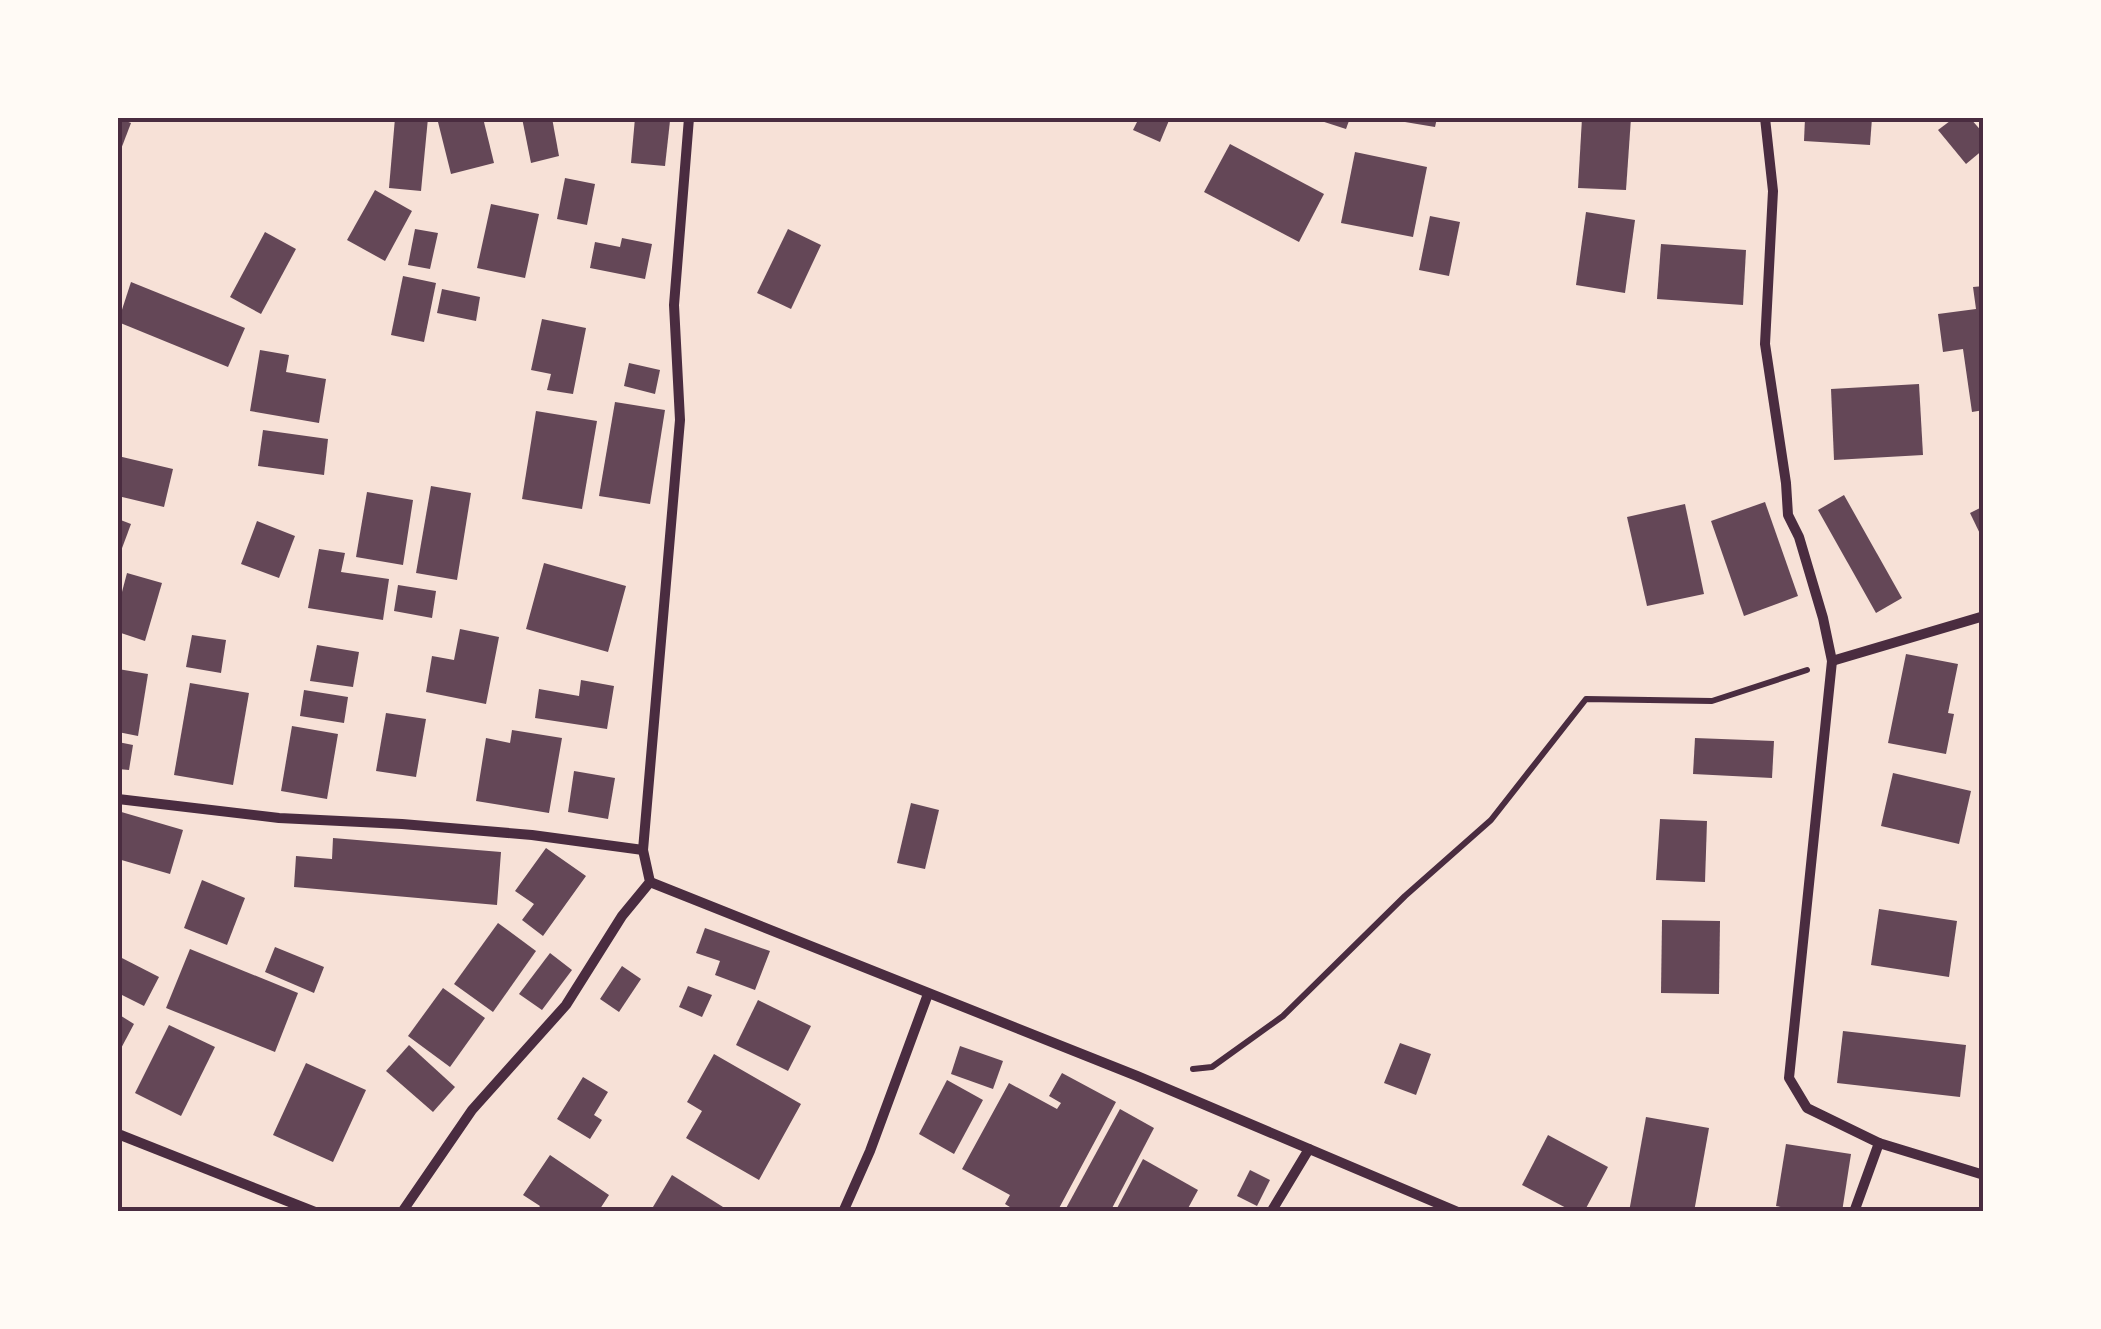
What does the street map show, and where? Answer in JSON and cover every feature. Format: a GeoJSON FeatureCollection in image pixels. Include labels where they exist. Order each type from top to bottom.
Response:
{"type":"FeatureCollection","features":[{"type":"Feature","properties":{"kind":"street"},"geometry":{"type":"LineString","coordinates":[[650,882],[644,850],[680,420],[674,305],[690,118]]}},
{"type":"Feature","properties":{"kind":"street"},"geometry":{"type":"LineString","coordinates":[[1766,118],[1773,191],[1765,344],[1788,515],[1799,537],[1824,618],[1832,662],[1789,1078],[1807,1108],[1879,1143],[1984,1175]]}},
{"type":"Feature","properties":{"kind":"street"},"geometry":{"type":"LineString","coordinates":[[1832,662],[1984,616]]}},
{"type":"Feature","properties":{"kind":"street"},"geometry":{"type":"LineString","coordinates":[[118,799],[278,818],[532,835],[644,850]]}},
{"type":"Feature","properties":{"kind":"street"},"geometry":{"type":"LineString","coordinates":[[650,882],[1137,1076],[1458,1212]]}},
{"type":"Feature","properties":{"kind":"street"},"geometry":{"type":"LineString","coordinates":[[402,1212],[472,1110],[566,1005],[622,916],[650,882]]}},
{"type":"Feature","properties":{"kind":"street"},"geometry":{"type":"LineString","coordinates":[[842,1212],[870,1151],[928,994]]}},
{"type":"Feature","properties":{"kind":"street"},"geometry":{"type":"LineString","coordinates":[[118,1134],[316,1212]]}},
{"type":"Feature","properties":{"kind":"street"},"geometry":{"type":"LineString","coordinates":[[1854,1212],[1879,1143]]}},
{"type":"Feature","properties":{"kind":"street"},"geometry":{"type":"LineString","coordinates":[[1271,1212],[1309,1148]]}},
{"type":"Feature","properties":{"kind":"path"},"geometry":{"type":"LineString","coordinates":[[1137,1076],[1212,1066],[1283,1016],[1405,896],[1492,820],[1586,700],[1712,701],[1832,662]]}},
{"type":"Feature","properties":{"kind":"building"},"geometry":{"type":"Polygon","coordinates":[[[118,118],[131,123],[118,157],[118,118]]]}},
{"type":"Feature","properties":{"kind":"building"},"geometry":{"type":"Polygon","coordinates":[[[395,118],[428,118],[421,191],[389,188],[395,118]]]}},
{"type":"Feature","properties":{"kind":"building"},"geometry":{"type":"Polygon","coordinates":[[[437,118],[483,118],[494,163],[451,174],[437,118]]]}},
{"type":"Feature","properties":{"kind":"building"},"geometry":{"type":"Polygon","coordinates":[[[522,118],[552,118],[559,156],[531,163],[522,118]]]}},
{"type":"Feature","properties":{"kind":"building"},"geometry":{"type":"Polygon","coordinates":[[[635,118],[670,121],[665,166],[631,163],[635,118]]]}},
{"type":"Feature","properties":{"kind":"building"},"geometry":{"type":"Polygon","coordinates":[[[1139,118],[1170,118],[1160,142],[1133,130],[1139,118]]]}},
{"type":"Feature","properties":{"kind":"building"},"geometry":{"type":"Polygon","coordinates":[[[1312,118],[1350,118],[1346,129],[1312,118]]]}},
{"type":"Feature","properties":{"kind":"building"},"geometry":{"type":"Polygon","coordinates":[[[1406,118],[1437,118],[1435,127],[1405,122],[1406,118]]]}},
{"type":"Feature","properties":{"kind":"building"},"geometry":{"type":"Polygon","coordinates":[[[1582,118],[1631,118],[1626,190],[1578,188],[1582,118]]]}},
{"type":"Feature","properties":{"kind":"building"},"geometry":{"type":"Polygon","coordinates":[[[1805,118],[1872,118],[1870,145],[1804,141],[1805,118]]]}},
{"type":"Feature","properties":{"kind":"building"},"geometry":{"type":"Polygon","coordinates":[[[1954,118],[1970,118],[1984,134],[1984,149],[1966,164],[1938,130],[1954,118]]]}},
{"type":"Feature","properties":{"kind":"building"},"geometry":{"type":"Polygon","coordinates":[[[1230,144],[1324,194],[1299,242],[1204,192],[1230,144]]]}},
{"type":"Feature","properties":{"kind":"building"},"geometry":{"type":"Polygon","coordinates":[[[1355,152],[1427,167],[1413,237],[1341,223],[1355,152]]]}},
{"type":"Feature","properties":{"kind":"building"},"geometry":{"type":"Polygon","coordinates":[[[565,178],[595,184],[587,225],[557,219],[565,178]]]}},
{"type":"Feature","properties":{"kind":"building"},"geometry":{"type":"Polygon","coordinates":[[[375,190],[412,211],[385,261],[347,240],[375,190]]]}},
{"type":"Feature","properties":{"kind":"building"},"geometry":{"type":"Polygon","coordinates":[[[491,204],[539,214],[525,278],[477,268],[491,204]]]}},
{"type":"Feature","properties":{"kind":"building"},"geometry":{"type":"Polygon","coordinates":[[[1586,212],[1635,220],[1625,293],[1576,285],[1586,212]]]}},
{"type":"Feature","properties":{"kind":"building"},"geometry":{"type":"Polygon","coordinates":[[[1430,216],[1460,222],[1449,276],[1419,270],[1430,216]]]}},
{"type":"Feature","properties":{"kind":"building"},"geometry":{"type":"Polygon","coordinates":[[[415,229],[438,233],[430,269],[408,265],[415,229]]]}},
{"type":"Feature","properties":{"kind":"building"},"geometry":{"type":"Polygon","coordinates":[[[788,229],[821,245],[791,309],[757,293],[788,229]]]}},
{"type":"Feature","properties":{"kind":"building"},"geometry":{"type":"Polygon","coordinates":[[[265,232],[296,249],[261,314],[230,297],[265,232]]]}},
{"type":"Feature","properties":{"kind":"building"},"geometry":{"type":"Polygon","coordinates":[[[622,238],[652,244],[645,279],[590,268],[595,242],[620,247],[622,238]]]}},
{"type":"Feature","properties":{"kind":"building"},"geometry":{"type":"Polygon","coordinates":[[[1661,244],[1746,250],[1743,305],[1657,299],[1661,244]]]}},
{"type":"Feature","properties":{"kind":"building"},"geometry":{"type":"Polygon","coordinates":[[[403,276],[436,283],[424,342],[391,335],[403,276]]]}},
{"type":"Feature","properties":{"kind":"building"},"geometry":{"type":"Polygon","coordinates":[[[131,282],[245,328],[228,367],[118,322],[131,282]]]}},
{"type":"Feature","properties":{"kind":"building"},"geometry":{"type":"Polygon","coordinates":[[[1984,286],[1984,410],[1972,412],[1963,349],[1943,352],[1938,314],[1976,309],[1973,287],[1984,286]]]}},
{"type":"Feature","properties":{"kind":"building"},"geometry":{"type":"Polygon","coordinates":[[[442,289],[480,297],[476,321],[437,313],[442,289]]]}},
{"type":"Feature","properties":{"kind":"building"},"geometry":{"type":"Polygon","coordinates":[[[542,319],[586,328],[573,394],[547,390],[551,374],[531,370],[542,319]]]}},
{"type":"Feature","properties":{"kind":"building"},"geometry":{"type":"Polygon","coordinates":[[[260,350],[289,355],[286,372],[326,379],[319,423],[250,411],[260,350]]]}},
{"type":"Feature","properties":{"kind":"building"},"geometry":{"type":"Polygon","coordinates":[[[629,363],[660,370],[655,394],[624,386],[629,363]]]}},
{"type":"Feature","properties":{"kind":"building"},"geometry":{"type":"Polygon","coordinates":[[[1919,384],[1923,455],[1834,460],[1831,389],[1919,384]]]}},
{"type":"Feature","properties":{"kind":"building"},"geometry":{"type":"Polygon","coordinates":[[[615,402],[665,410],[650,504],[599,496],[615,402]]]}},
{"type":"Feature","properties":{"kind":"building"},"geometry":{"type":"Polygon","coordinates":[[[536,411],[597,421],[582,509],[522,499],[536,411]]]}},
{"type":"Feature","properties":{"kind":"building"},"geometry":{"type":"Polygon","coordinates":[[[263,430],[328,439],[324,475],[258,466],[263,430]]]}},
{"type":"Feature","properties":{"kind":"building"},"geometry":{"type":"Polygon","coordinates":[[[118,456],[173,469],[164,507],[118,496],[118,456]]]}},
{"type":"Feature","properties":{"kind":"building"},"geometry":{"type":"Polygon","coordinates":[[[431,486],[471,493],[457,580],[416,573],[431,486]]]}},
{"type":"Feature","properties":{"kind":"building"},"geometry":{"type":"Polygon","coordinates":[[[367,492],[413,500],[403,565],[356,557],[367,492]]]}},
{"type":"Feature","properties":{"kind":"building"},"geometry":{"type":"Polygon","coordinates":[[[1844,495],[1902,598],[1876,613],[1818,510],[1844,495]]]}},
{"type":"Feature","properties":{"kind":"building"},"geometry":{"type":"Polygon","coordinates":[[[1765,502],[1798,596],[1744,616],[1711,521],[1765,502]]]}},
{"type":"Feature","properties":{"kind":"building"},"geometry":{"type":"Polygon","coordinates":[[[1685,504],[1704,594],[1647,606],[1627,517],[1685,504]]]}},
{"type":"Feature","properties":{"kind":"building"},"geometry":{"type":"Polygon","coordinates":[[[1984,506],[1984,542],[1970,513],[1984,506]]]}},
{"type":"Feature","properties":{"kind":"building"},"geometry":{"type":"Polygon","coordinates":[[[118,519],[131,524],[118,559],[118,519]]]}},
{"type":"Feature","properties":{"kind":"building"},"geometry":{"type":"Polygon","coordinates":[[[257,521],[295,536],[279,578],[241,564],[257,521]]]}},
{"type":"Feature","properties":{"kind":"building"},"geometry":{"type":"Polygon","coordinates":[[[319,549],[345,553],[341,572],[389,579],[383,620],[308,608],[319,549]]]}},
{"type":"Feature","properties":{"kind":"building"},"geometry":{"type":"Polygon","coordinates":[[[544,563],[626,586],[608,652],[526,629],[544,563]]]}},
{"type":"Feature","properties":{"kind":"building"},"geometry":{"type":"Polygon","coordinates":[[[127,573],[162,583],[145,641],[118,632],[118,607],[127,573]]]}},
{"type":"Feature","properties":{"kind":"building"},"geometry":{"type":"Polygon","coordinates":[[[398,585],[436,591],[432,618],[394,611],[398,585]]]}},
{"type":"Feature","properties":{"kind":"building"},"geometry":{"type":"Polygon","coordinates":[[[460,629],[499,637],[486,704],[426,692],[432,656],[454,660],[460,629]]]}},
{"type":"Feature","properties":{"kind":"building"},"geometry":{"type":"Polygon","coordinates":[[[192,635],[226,640],[221,673],[186,667],[192,635]]]}},
{"type":"Feature","properties":{"kind":"building"},"geometry":{"type":"Polygon","coordinates":[[[317,645],[359,652],[353,687],[310,681],[317,645]]]}},
{"type":"Feature","properties":{"kind":"building"},"geometry":{"type":"Polygon","coordinates":[[[1906,654],[1958,664],[1948,713],[1954,714],[1946,754],[1888,743],[1906,654]]]}},
{"type":"Feature","properties":{"kind":"building"},"geometry":{"type":"Polygon","coordinates":[[[118,669],[148,674],[138,736],[118,732],[118,669]]]}},
{"type":"Feature","properties":{"kind":"building"},"geometry":{"type":"Polygon","coordinates":[[[581,680],[614,686],[607,729],[535,718],[539,689],[579,696],[581,680]]]}},
{"type":"Feature","properties":{"kind":"building"},"geometry":{"type":"Polygon","coordinates":[[[190,683],[249,693],[233,785],[174,775],[190,683]]]}},
{"type":"Feature","properties":{"kind":"building"},"geometry":{"type":"Polygon","coordinates":[[[304,690],[348,697],[344,723],[300,716],[304,690]]]}},
{"type":"Feature","properties":{"kind":"building"},"geometry":{"type":"Polygon","coordinates":[[[386,713],[426,719],[416,777],[376,771],[386,713]]]}},
{"type":"Feature","properties":{"kind":"building"},"geometry":{"type":"Polygon","coordinates":[[[292,726],[338,734],[327,799],[281,791],[292,726]]]}},
{"type":"Feature","properties":{"kind":"building"},"geometry":{"type":"Polygon","coordinates":[[[512,730],[562,738],[549,813],[476,801],[486,738],[510,743],[512,730]]]}},
{"type":"Feature","properties":{"kind":"building"},"geometry":{"type":"Polygon","coordinates":[[[1695,738],[1774,741],[1772,778],[1693,774],[1695,738]]]}},
{"type":"Feature","properties":{"kind":"building"},"geometry":{"type":"Polygon","coordinates":[[[118,742],[133,745],[129,770],[118,769],[118,742]]]}},
{"type":"Feature","properties":{"kind":"building"},"geometry":{"type":"Polygon","coordinates":[[[574,771],[615,778],[608,819],[568,812],[574,771]]]}},
{"type":"Feature","properties":{"kind":"building"},"geometry":{"type":"Polygon","coordinates":[[[1893,773],[1971,791],[1959,844],[1881,826],[1893,773]]]}},
{"type":"Feature","properties":{"kind":"building"},"geometry":{"type":"Polygon","coordinates":[[[911,803],[939,810],[925,869],[897,863],[911,803]]]}},
{"type":"Feature","properties":{"kind":"building"},"geometry":{"type":"Polygon","coordinates":[[[118,811],[183,830],[170,874],[118,859],[118,811]]]}},
{"type":"Feature","properties":{"kind":"building"},"geometry":{"type":"Polygon","coordinates":[[[1660,819],[1707,821],[1705,882],[1656,880],[1660,819]]]}},
{"type":"Feature","properties":{"kind":"building"},"geometry":{"type":"Polygon","coordinates":[[[333,838],[501,852],[497,905],[294,887],[296,856],[332,859],[333,838]]]}},
{"type":"Feature","properties":{"kind":"building"},"geometry":{"type":"Polygon","coordinates":[[[546,848],[586,876],[543,936],[522,920],[534,904],[515,891],[546,848]]]}},
{"type":"Feature","properties":{"kind":"building"},"geometry":{"type":"Polygon","coordinates":[[[202,880],[245,898],[227,945],[184,928],[202,880]]]}},
{"type":"Feature","properties":{"kind":"building"},"geometry":{"type":"Polygon","coordinates":[[[1879,909],[1957,921],[1949,977],[1871,965],[1879,909]]]}},
{"type":"Feature","properties":{"kind":"building"},"geometry":{"type":"Polygon","coordinates":[[[1662,920],[1720,921],[1719,994],[1661,993],[1662,920]]]}},
{"type":"Feature","properties":{"kind":"building"},"geometry":{"type":"Polygon","coordinates":[[[498,923],[536,951],[493,1012],[454,984],[498,923]]]}},
{"type":"Feature","properties":{"kind":"building"},"geometry":{"type":"Polygon","coordinates":[[[705,928],[770,951],[755,990],[715,975],[720,961],[696,953],[705,928]]]}},
{"type":"Feature","properties":{"kind":"building"},"geometry":{"type":"Polygon","coordinates":[[[275,947],[324,967],[314,993],[265,972],[275,947]]]}},
{"type":"Feature","properties":{"kind":"building"},"geometry":{"type":"Polygon","coordinates":[[[190,949],[298,993],[275,1052],[166,1008],[190,949]]]}},
{"type":"Feature","properties":{"kind":"building"},"geometry":{"type":"Polygon","coordinates":[[[550,953],[572,970],[542,1010],[519,994],[550,953]]]}},
{"type":"Feature","properties":{"kind":"building"},"geometry":{"type":"Polygon","coordinates":[[[118,956],[159,977],[144,1006],[118,993],[118,956]]]}},
{"type":"Feature","properties":{"kind":"building"},"geometry":{"type":"Polygon","coordinates":[[[622,966],[641,979],[619,1012],[600,999],[622,966]]]}},
{"type":"Feature","properties":{"kind":"building"},"geometry":{"type":"Polygon","coordinates":[[[688,986],[712,995],[702,1017],[679,1007],[688,986]]]}},
{"type":"Feature","properties":{"kind":"building"},"geometry":{"type":"Polygon","coordinates":[[[443,988],[485,1018],[450,1067],[408,1036],[443,988]]]}},
{"type":"Feature","properties":{"kind":"building"},"geometry":{"type":"Polygon","coordinates":[[[758,1000],[811,1026],[788,1071],[736,1045],[758,1000]]]}},
{"type":"Feature","properties":{"kind":"building"},"geometry":{"type":"Polygon","coordinates":[[[118,1014],[134,1024],[118,1054],[118,1014]]]}},
{"type":"Feature","properties":{"kind":"building"},"geometry":{"type":"Polygon","coordinates":[[[169,1025],[215,1047],[181,1116],[135,1093],[169,1025]]]}},
{"type":"Feature","properties":{"kind":"building"},"geometry":{"type":"Polygon","coordinates":[[[1843,1031],[1966,1045],[1960,1097],[1837,1083],[1843,1031]]]}},
{"type":"Feature","properties":{"kind":"building"},"geometry":{"type":"Polygon","coordinates":[[[1400,1043],[1431,1054],[1416,1095],[1384,1083],[1400,1043]]]}},
{"type":"Feature","properties":{"kind":"building"},"geometry":{"type":"Polygon","coordinates":[[[409,1045],[455,1087],[433,1112],[386,1071],[409,1045]]]}},
{"type":"Feature","properties":{"kind":"building"},"geometry":{"type":"Polygon","coordinates":[[[960,1046],[1003,1061],[993,1089],[951,1074],[960,1046]]]}},
{"type":"Feature","properties":{"kind":"building"},"geometry":{"type":"Polygon","coordinates":[[[714,1054],[801,1104],[759,1180],[686,1138],[702,1111],[687,1102],[714,1054]]]}},
{"type":"Feature","properties":{"kind":"building"},"geometry":{"type":"Polygon","coordinates":[[[306,1063],[366,1090],[333,1162],[273,1135],[306,1063]]]}},
{"type":"Feature","properties":{"kind":"building"},"geometry":{"type":"Polygon","coordinates":[[[1062,1073],[1116,1102],[1057,1212],[1018,1212],[1005,1204],[1010,1195],[962,1169],[1009,1083],[1057,1109],[1061,1103],[1049,1096],[1062,1073]]]}},
{"type":"Feature","properties":{"kind":"building"},"geometry":{"type":"Polygon","coordinates":[[[583,1077],[608,1092],[594,1115],[602,1120],[590,1139],[557,1119],[583,1077]]]}},
{"type":"Feature","properties":{"kind":"building"},"geometry":{"type":"Polygon","coordinates":[[[947,1080],[983,1100],[954,1154],[919,1134],[947,1080]]]}},
{"type":"Feature","properties":{"kind":"building"},"geometry":{"type":"Polygon","coordinates":[[[1120,1109],[1154,1128],[1110,1212],[1064,1212],[1120,1109]]]}},
{"type":"Feature","properties":{"kind":"building"},"geometry":{"type":"Polygon","coordinates":[[[1646,1117],[1709,1128],[1694,1212],[1629,1212],[1646,1117]]]}},
{"type":"Feature","properties":{"kind":"building"},"geometry":{"type":"Polygon","coordinates":[[[1548,1135],[1608,1167],[1584,1212],[1574,1212],[1522,1185],[1548,1135]]]}},
{"type":"Feature","properties":{"kind":"building"},"geometry":{"type":"Polygon","coordinates":[[[1786,1144],[1851,1154],[1842,1212],[1807,1212],[1776,1206],[1786,1144]]]}},
{"type":"Feature","properties":{"kind":"building"},"geometry":{"type":"Polygon","coordinates":[[[550,1155],[609,1195],[598,1212],[536,1212],[540,1206],[523,1195],[550,1155]]]}},
{"type":"Feature","properties":{"kind":"building"},"geometry":{"type":"Polygon","coordinates":[[[1143,1159],[1198,1190],[1186,1212],[1115,1212],[1143,1159]]]}},
{"type":"Feature","properties":{"kind":"building"},"geometry":{"type":"Polygon","coordinates":[[[1250,1170],[1270,1180],[1257,1206],[1237,1196],[1250,1170]]]}},
{"type":"Feature","properties":{"kind":"building"},"geometry":{"type":"Polygon","coordinates":[[[672,1175],[731,1212],[650,1212],[672,1175]]]}}]}
